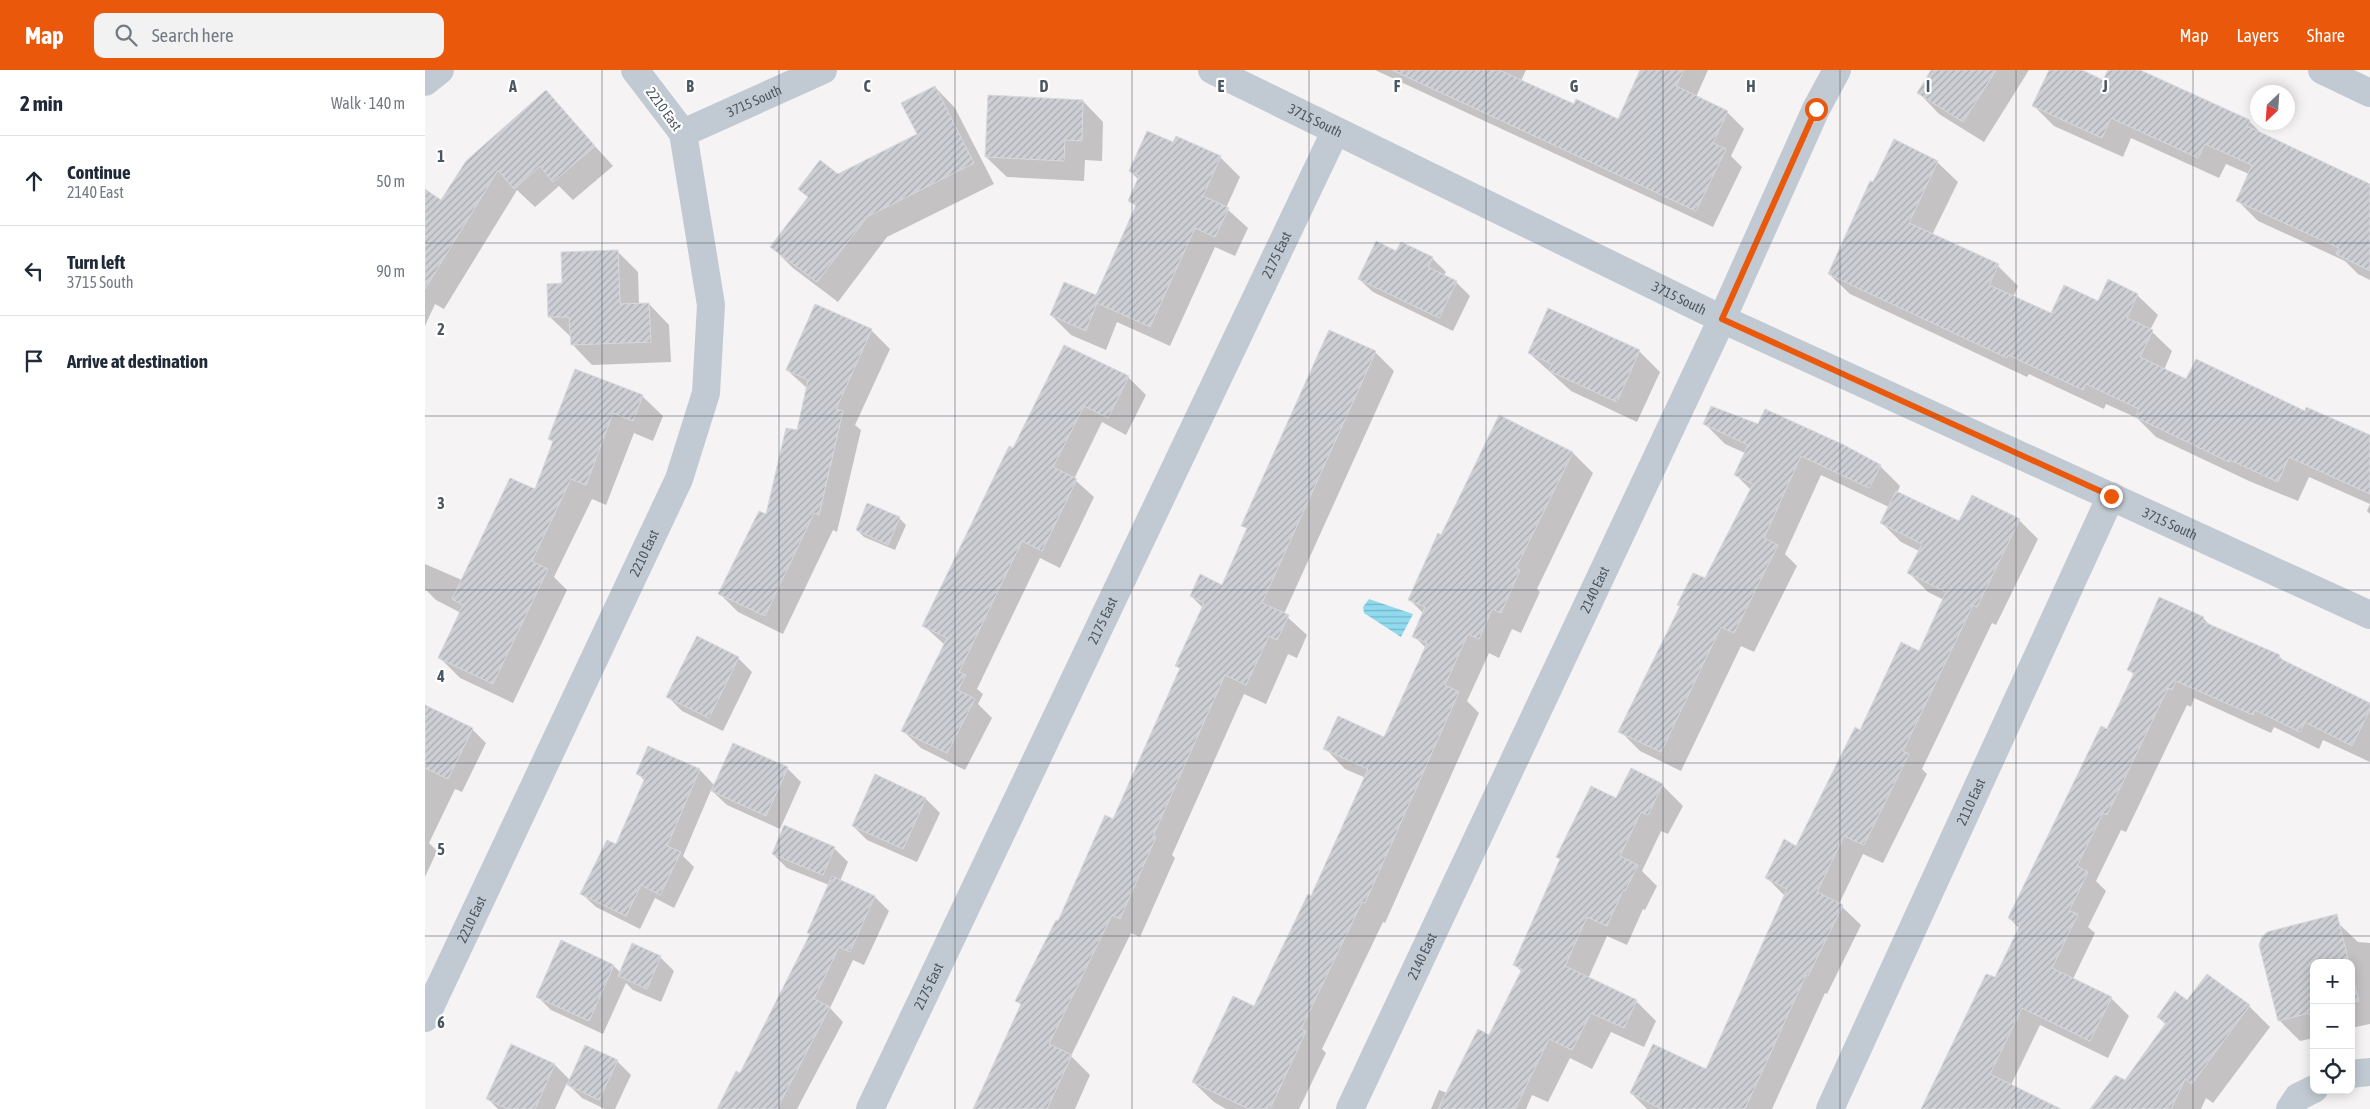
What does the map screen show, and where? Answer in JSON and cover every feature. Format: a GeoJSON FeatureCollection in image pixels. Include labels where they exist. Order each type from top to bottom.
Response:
{"type":"FeatureCollection","features":[{"type":"Feature","properties":{"kind":"street"},"geometry":{"type":"LineString","coordinates":[[425,82],[440,70]]}},
{"type":"Feature","properties":{"kind":"street","name":"2210 East"},"geometry":{"type":"LineString","coordinates":[[425,1018],[679,479],[705,393],[711,305],[683,133],[635,70]]}},
{"type":"Feature","properties":{"kind":"street","name":"3715 South"},"geometry":{"type":"LineString","coordinates":[[683,133],[823,70]]}},
{"type":"Feature","properties":{"kind":"street","name":"3715 South"},"geometry":{"type":"LineString","coordinates":[[1212,70],[1335,132],[1722,319],[2370,616]]}},
{"type":"Feature","properties":{"kind":"street","name":"2140 East"},"geometry":{"type":"LineString","coordinates":[[1350,1109],[1722,319],[1816,109],[1837,70]]}},
{"type":"Feature","properties":{"kind":"street"},"geometry":{"type":"LineString","coordinates":[[2322,70],[2370,93]]}},
{"type":"Feature","properties":{"kind":"street","name":"2175 East"},"geometry":{"type":"LineString","coordinates":[[870,1109],[1335,132]]}},
{"type":"Feature","properties":{"kind":"street","name":"2110 East"},"geometry":{"type":"LineString","coordinates":[[1830,1109],[2111,496]]}},
{"type":"Feature","properties":{"kind":"street"},"geometry":{"type":"LineString","coordinates":[[2355,1074],[2370,1072]]}},
{"type":"Feature","properties":{"kind":"street"},"geometry":{"type":"LineString","coordinates":[[2289,1109],[2298,1097],[2310,1091]]}},
{"type":"Feature","properties":{"kind":"water"},"geometry":{"type":"Polygon","coordinates":[[[1369,599],[1413,614],[1401,637],[1364,613],[1363,607],[1369,599]]]}},
{"type":"Feature","properties":{"kind":"building"},"geometry":{"type":"Polygon","coordinates":[[[1392,70],[1499,70],[1574,104],[1576,99],[1618,119],[1640,70],[1684,70],[1676,86],[1728,111],[1713,143],[1726,149],[1696,211],[1392,70]]]}},
{"type":"Feature","properties":{"kind":"building"},"geometry":{"type":"Polygon","coordinates":[[[1931,70],[1996,70],[1963,122],[1917,93],[1931,70]]]}},
{"type":"Feature","properties":{"kind":"building"},"geometry":{"type":"Polygon","coordinates":[[[2049,70],[2082,70],[2103,80],[2108,70],[2140,70],[2250,120],[2247,126],[2250,127],[2250,130],[2255,130],[2370,184],[2370,271],[2336,254],[2339,248],[2236,201],[2252,165],[2205,144],[2198,158],[2111,118],[2102,138],[2032,106],[2049,70]]]}},
{"type":"Feature","properties":{"kind":"building"},"geometry":{"type":"Polygon","coordinates":[[[935,86],[974,163],[867,217],[817,282],[770,247],[808,197],[798,189],[820,160],[838,174],[917,134],[901,103],[935,86]]]}},
{"type":"Feature","properties":{"kind":"building"},"geometry":{"type":"Polygon","coordinates":[[[546,90],[595,146],[553,182],[540,166],[514,189],[498,170],[425,289],[425,189],[441,200],[466,161],[546,90]]]}},
{"type":"Feature","properties":{"kind":"building"},"geometry":{"type":"Polygon","coordinates":[[[988,95],[1083,100],[1082,141],[1065,140],[1064,161],[985,157],[988,95]]]}},
{"type":"Feature","properties":{"kind":"building"},"geometry":{"type":"Polygon","coordinates":[[[1147,131],[1173,142],[1176,136],[1221,156],[1203,196],[1229,208],[1215,237],[1195,228],[1150,327],[1097,303],[1086,331],[1050,315],[1064,282],[1096,295],[1136,205],[1128,201],[1139,176],[1129,171],[1147,131]]]}},
{"type":"Feature","properties":{"kind":"building"},"geometry":{"type":"Polygon","coordinates":[[[1894,139],[1938,161],[1909,223],[1999,264],[1989,285],[2051,313],[2064,285],[2098,301],[2108,279],[2138,294],[2127,318],[2153,330],[2140,357],[2186,379],[2196,359],[2305,411],[2306,407],[2370,435],[2370,494],[2289,457],[2278,482],[2230,460],[2229,462],[2135,417],[2139,409],[2086,384],[2083,390],[2008,355],[2007,358],[1828,274],[1870,181],[1873,182],[1894,139]]]}},
{"type":"Feature","properties":{"kind":"building"},"geometry":{"type":"Polygon","coordinates":[[[1376,241],[1396,251],[1401,242],[1433,257],[1428,267],[1457,281],[1439,318],[1358,279],[1376,241]]]}},
{"type":"Feature","properties":{"kind":"building"},"geometry":{"type":"Polygon","coordinates":[[[618,250],[620,304],[649,303],[651,342],[571,345],[569,317],[548,317],[547,284],[562,283],[561,252],[618,250]]]}},
{"type":"Feature","properties":{"kind":"building"},"geometry":{"type":"Polygon","coordinates":[[[815,304],[872,329],[836,409],[843,411],[819,515],[814,513],[765,616],[718,594],[759,511],[766,514],[786,428],[797,430],[808,380],[786,370],[815,304]]]}},
{"type":"Feature","properties":{"kind":"building"},"geometry":{"type":"Polygon","coordinates":[[[1548,308],[1640,350],[1617,402],[1549,371],[1552,364],[1528,353],[1548,308]]]}},
{"type":"Feature","properties":{"kind":"building"},"geometry":{"type":"Polygon","coordinates":[[[1329,330],[1376,351],[1262,603],[1289,615],[1277,640],[1269,636],[1246,685],[1225,675],[1153,836],[1156,837],[1120,919],[1112,915],[1049,1044],[1072,1055],[1047,1109],[973,1109],[1021,1004],[1015,1001],[1056,920],[1058,921],[1105,815],[1113,819],[1180,668],[1175,666],[1204,603],[1190,596],[1200,574],[1222,585],[1247,528],[1241,526],[1329,330]]]}},
{"type":"Feature","properties":{"kind":"building"},"geometry":{"type":"Polygon","coordinates":[[[1064,345],[1129,376],[1108,418],[1084,406],[1053,467],[1077,479],[1042,551],[1022,541],[959,672],[966,675],[958,690],[975,699],[947,753],[901,731],[947,638],[922,626],[1009,446],[1013,448],[1064,345]]]}},
{"type":"Feature","properties":{"kind":"building"},"geometry":{"type":"Polygon","coordinates":[[[575,369],[643,395],[633,421],[613,413],[586,485],[571,479],[532,561],[548,569],[493,684],[438,658],[463,605],[452,599],[510,478],[535,489],[553,441],[548,439],[575,369]]]}},
{"type":"Feature","properties":{"kind":"building"},"geometry":{"type":"Polygon","coordinates":[[[1711,406],[1758,424],[1765,409],[1844,445],[1881,465],[1869,488],[1801,456],[1764,538],[1778,545],[1734,633],[1721,627],[1661,752],[1618,732],[1680,606],[1677,605],[1693,573],[1705,578],[1753,484],[1734,475],[1748,445],[1703,424],[1711,406]]]}},
{"type":"Feature","properties":{"kind":"building"},"geometry":{"type":"Polygon","coordinates":[[[1499,415],[1573,452],[1516,568],[1520,570],[1501,613],[1492,609],[1479,639],[1468,634],[1445,685],[1459,692],[1365,903],[1362,902],[1301,1029],[1306,1031],[1270,1109],[1249,1109],[1192,1082],[1233,996],[1254,1006],[1308,894],[1311,896],[1368,769],[1323,749],[1338,716],[1384,737],[1427,643],[1412,637],[1425,607],[1408,600],[1438,533],[1441,535],[1499,415]]]}},
{"type":"Feature","properties":{"kind":"building"},"geometry":{"type":"Polygon","coordinates":[[[1896,491],[1959,521],[1972,495],[2020,519],[1977,607],[1973,605],[1903,751],[1909,754],[1864,845],[1844,836],[1817,892],[1843,905],[1808,976],[1806,975],[1745,1109],[1662,1109],[1630,1093],[1653,1044],[1706,1069],[1787,889],[1765,878],[1784,839],[1796,846],[1855,727],[1860,730],[1901,642],[1919,651],[1946,592],[1907,573],[1922,544],[1880,523],[1896,491]]]}},
{"type":"Feature","properties":{"kind":"building"},"geometry":{"type":"Polygon","coordinates":[[[867,503],[900,517],[888,545],[856,530],[867,503]]]}},
{"type":"Feature","properties":{"kind":"building"},"geometry":{"type":"Polygon","coordinates":[[[2159,597],[2204,617],[2202,621],[2280,655],[2279,658],[2370,703],[2370,709],[2352,746],[2305,722],[2300,732],[2255,710],[2253,715],[2176,681],[2172,690],[2168,688],[2107,815],[2103,813],[2077,866],[2088,872],[2069,911],[2078,914],[2052,968],[2112,997],[2090,1041],[2022,1008],[1990,1074],[2061,1109],[1921,1109],[1986,974],[1995,977],[2020,925],[2008,918],[2101,726],[2107,729],[2134,673],[2127,670],[2159,597]]]}},
{"type":"Feature","properties":{"kind":"building"},"geometry":{"type":"Polygon","coordinates":[[[697,636],[739,657],[709,718],[666,697],[697,636]]]}},
{"type":"Feature","properties":{"kind":"building"},"geometry":{"type":"Polygon","coordinates":[[[425,705],[473,728],[448,779],[425,768],[425,705]]]}},
{"type":"Feature","properties":{"kind":"building"},"geometry":{"type":"Polygon","coordinates":[[[733,743],[788,767],[766,816],[711,791],[733,743]]]}},
{"type":"Feature","properties":{"kind":"building"},"geometry":{"type":"Polygon","coordinates":[[[648,746],[700,769],[667,846],[681,852],[660,895],[641,885],[626,916],[580,894],[607,840],[616,844],[645,778],[636,774],[648,746]]]}},
{"type":"Feature","properties":{"kind":"building"},"geometry":{"type":"Polygon","coordinates":[[[1631,768],[1663,784],[1648,815],[1641,812],[1620,856],[1638,865],[1625,891],[1623,890],[1607,926],[1587,917],[1565,966],[1637,1000],[1624,1028],[1591,1013],[1572,1050],[1549,1039],[1515,1109],[1438,1109],[1478,1029],[1489,1035],[1522,969],[1513,965],[1560,859],[1556,857],[1591,786],[1616,798],[1631,768]]]}},
{"type":"Feature","properties":{"kind":"building"},"geometry":{"type":"Polygon","coordinates":[[[875,774],[926,798],[903,849],[852,826],[875,774]]]}},
{"type":"Feature","properties":{"kind":"building"},"geometry":{"type":"Polygon","coordinates":[[[784,825],[835,847],[823,875],[772,854],[784,825]]]}},
{"type":"Feature","properties":{"kind":"building"},"geometry":{"type":"Polygon","coordinates":[[[832,876],[875,896],[850,952],[839,947],[814,999],[830,1007],[777,1109],[717,1109],[736,1071],[740,1073],[810,934],[807,933],[832,876]]]}},
{"type":"Feature","properties":{"kind":"building"},"geometry":{"type":"Polygon","coordinates":[[[2337,914],[2348,959],[2310,959],[2310,1013],[2278,1021],[2259,945],[2262,937],[2267,932],[2337,914]]]}},
{"type":"Feature","properties":{"kind":"building"},"geometry":{"type":"Polygon","coordinates":[[[561,940],[614,965],[589,1021],[536,997],[561,940]]]}},
{"type":"Feature","properties":{"kind":"building"},"geometry":{"type":"Polygon","coordinates":[[[632,943],[661,956],[647,989],[618,976],[632,943]]]}},
{"type":"Feature","properties":{"kind":"building"},"geometry":{"type":"Polygon","coordinates":[[[2207,974],[2250,1005],[2192,1084],[2185,1079],[2171,1109],[2090,1109],[2115,1075],[2125,1080],[2166,1023],[2157,1017],[2175,991],[2187,1000],[2207,974]]]}},
{"type":"Feature","properties":{"kind":"building"},"geometry":{"type":"Polygon","coordinates":[[[2355,986],[2359,1001],[2355,1002],[2355,986]]]}},
{"type":"Feature","properties":{"kind":"building"},"geometry":{"type":"Polygon","coordinates":[[[511,1044],[555,1064],[535,1109],[508,1109],[486,1099],[511,1044]]]}},
{"type":"Feature","properties":{"kind":"building"},"geometry":{"type":"Polygon","coordinates":[[[585,1045],[618,1060],[599,1100],[567,1085],[585,1045]]]}},
{"type":"Feature","properties":{"kind":"route"},"geometry":{"type":"LineString","coordinates":[[1816,109],[1722,319],[2111,496]]}}]}
